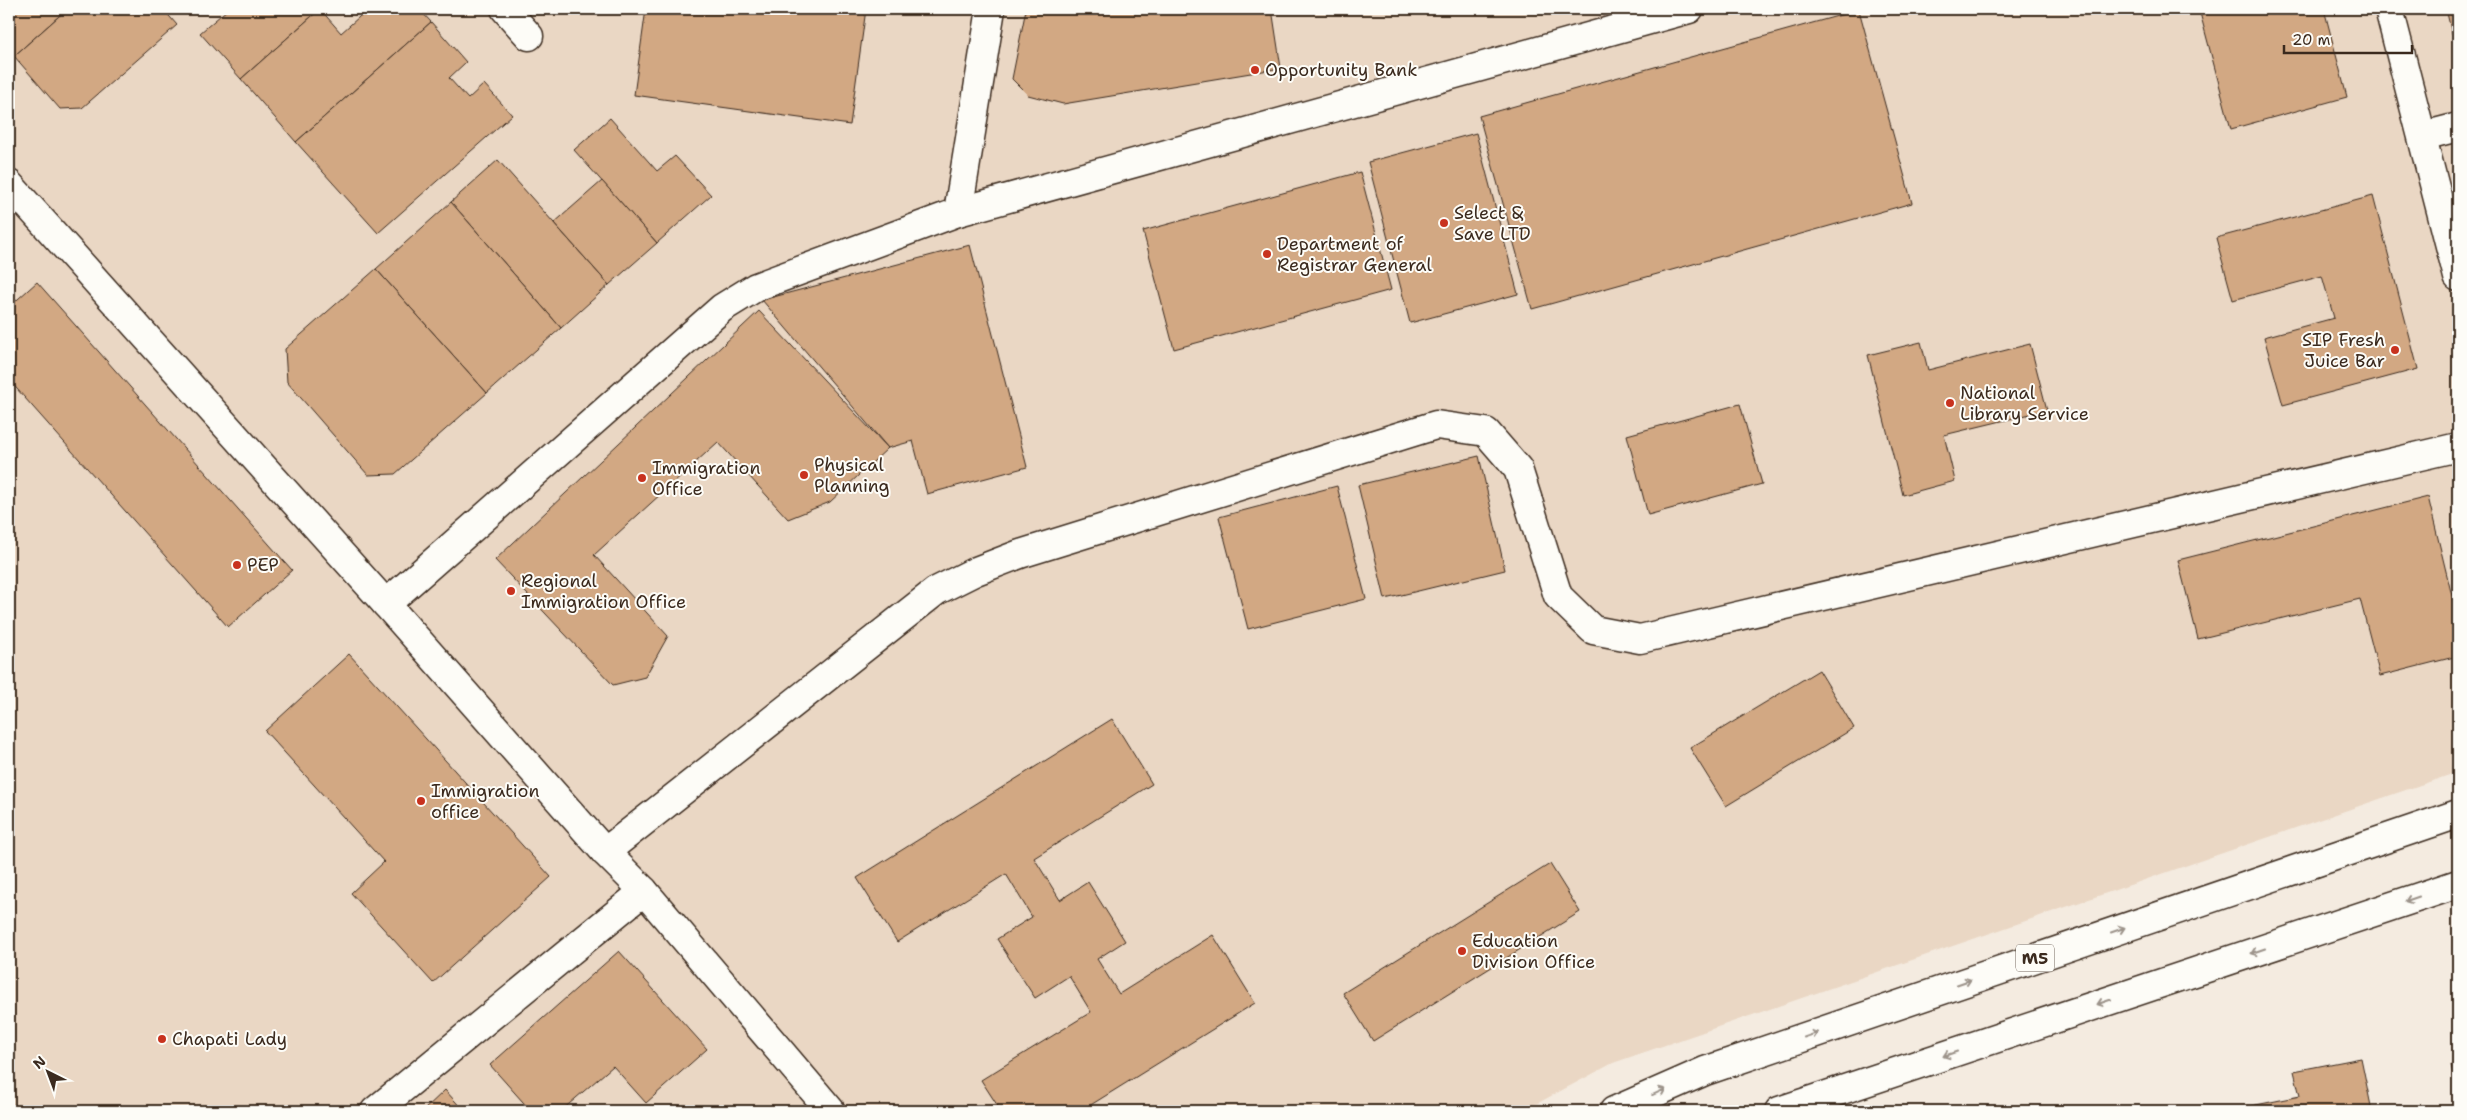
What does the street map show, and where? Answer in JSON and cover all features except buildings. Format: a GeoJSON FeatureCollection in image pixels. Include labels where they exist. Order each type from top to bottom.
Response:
{"type":"FeatureCollection","features":[{"type":"Feature","properties":{"kind":"main road"},"geometry":{"type":"LineString","coordinates":[[505,9],[529,36]]}},
{"type":"Feature","properties":{"kind":"main road"},"geometry":{"type":"LineString","coordinates":[[958,212],[991,9]]}},
{"type":"Feature","properties":{"kind":"main road"},"geometry":{"type":"LineString","coordinates":[[386,604],[722,308],[756,286],[958,212],[1689,9]]}},
{"type":"Feature","properties":{"kind":"main road"},"geometry":{"type":"LineString","coordinates":[[2389,9],[2458,277]]}},
{"type":"Feature","properties":{"kind":"main road"},"geometry":{"type":"LineString","coordinates":[[2422,136],[2458,127]]}},
{"type":"Feature","properties":{"kind":"main road"},"geometry":{"type":"LineString","coordinates":[[9,184],[386,604],[605,852],[644,891],[831,1111]]}},
{"type":"Feature","properties":{"kind":"main road"},"geometry":{"type":"LineString","coordinates":[[605,852],[936,591],[976,571],[1020,554],[1436,425],[1486,432],[1518,469],[1558,596],[1592,630],[1640,639],[2458,446]]}},
{"type":"Feature","properties":{"kind":"main road","name":"M5"},"geometry":{"type":"LineString","coordinates":[[1614,1111],[1704,1071],[2458,814]]}},
{"type":"Feature","properties":{"kind":"main road"},"geometry":{"type":"LineString","coordinates":[[1779,1111],[2458,884]]}},
{"type":"Feature","properties":{"kind":"main road"},"geometry":{"type":"LineString","coordinates":[[375,1111],[644,891]]}},
{"type":"Feature","properties":{"kind":"shaded area"},"geometry":{"type":"Polygon","coordinates":[[[9,9],[2458,9],[2458,772],[1613,1063],[1523,1111],[9,1111],[9,9]]]}},
{"type":"Feature","properties":{"kind":"place","name":"Opportunity Bank"},"geometry":{"type":"Point","coordinates":[1255,70]}},
{"type":"Feature","properties":{"kind":"place","name":"Select & Save LTD"},"geometry":{"type":"Point","coordinates":[1444,223]}},
{"type":"Feature","properties":{"kind":"place","name":"Department of Registrar General"},"geometry":{"type":"Point","coordinates":[1267,254]}},
{"type":"Feature","properties":{"kind":"place","name":"SIP Fresh Juice Bar"},"geometry":{"type":"Point","coordinates":[2395,350]}},
{"type":"Feature","properties":{"kind":"place","name":"National Library Service"},"geometry":{"type":"Point","coordinates":[1950,403]}},
{"type":"Feature","properties":{"kind":"place","name":"Physical Planning"},"geometry":{"type":"Point","coordinates":[804,475]}},
{"type":"Feature","properties":{"kind":"place","name":"Immigration Office"},"geometry":{"type":"Point","coordinates":[642,478]}},
{"type":"Feature","properties":{"kind":"place","name":"PEP"},"geometry":{"type":"Point","coordinates":[237,565]}},
{"type":"Feature","properties":{"kind":"place","name":"Regional Immigration Office"},"geometry":{"type":"Point","coordinates":[511,591]}},
{"type":"Feature","properties":{"kind":"place","name":"Immigration office"},"geometry":{"type":"Point","coordinates":[421,801]}},
{"type":"Feature","properties":{"kind":"place","name":"Education Division Office"},"geometry":{"type":"Point","coordinates":[1462,951]}},
{"type":"Feature","properties":{"kind":"place","name":"Chapati Lady"},"geometry":{"type":"Point","coordinates":[162,1039]}}]}
